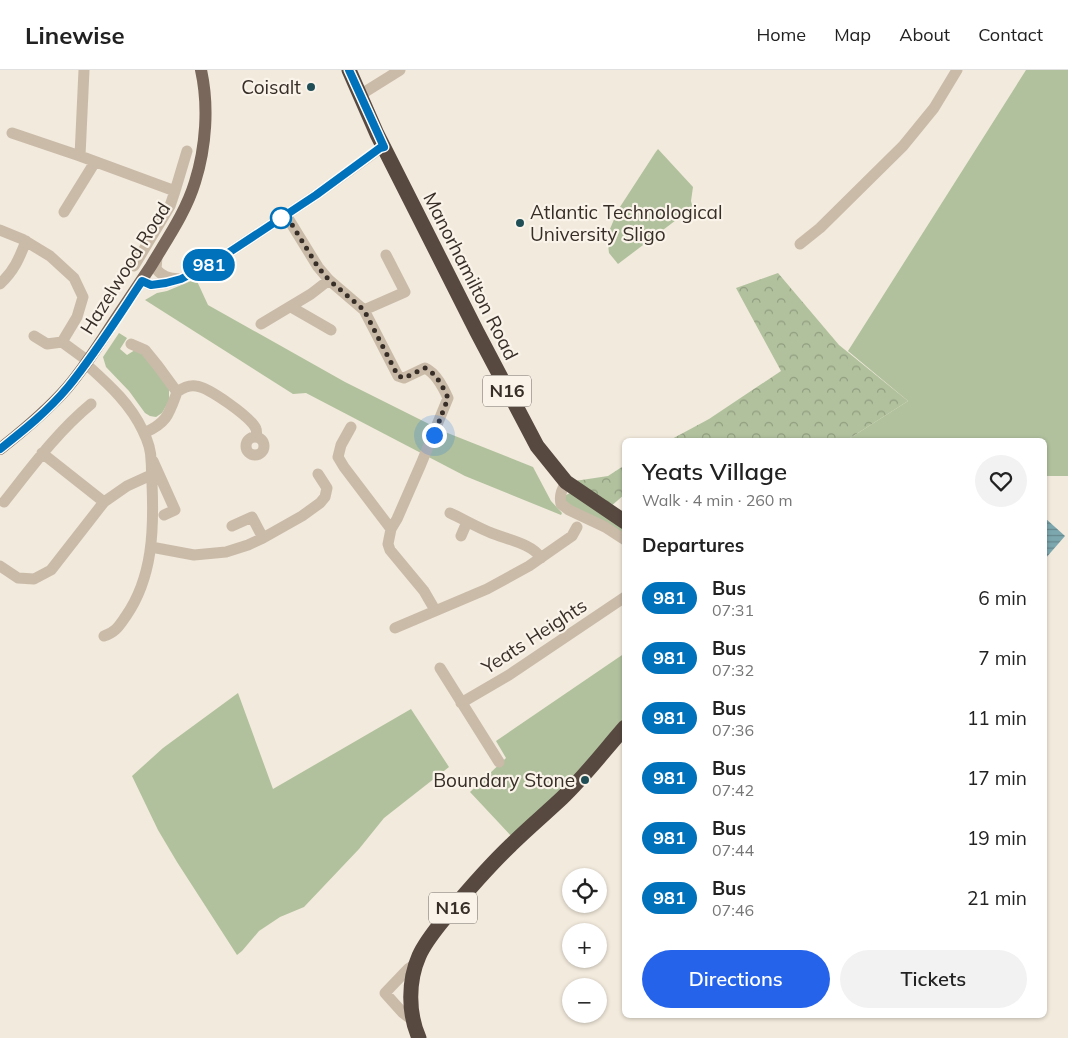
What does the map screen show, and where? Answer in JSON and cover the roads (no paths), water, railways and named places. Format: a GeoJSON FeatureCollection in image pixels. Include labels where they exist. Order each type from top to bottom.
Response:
{"type":"FeatureCollection","features":[{"type":"Feature","properties":{"kind":"highway","name":"Manorhamilton Road"},"geometry":{"type":"LineString","coordinates":[[349,70],[384,147],[489,356],[537,446],[566,482],[622,520]]}},
{"type":"Feature","properties":{"kind":"highway","name":"N16"},"geometry":{"type":"LineString","coordinates":[[419,1038],[412,1020],[410,998],[416,964],[428,938],[480,876],[510,845],[568,792],[622,730]]}},
{"type":"Feature","properties":{"kind":"main road","name":"Hazelwood Road"},"geometry":{"type":"LineString","coordinates":[[0,449],[42,414],[87,363],[142,281],[186,207],[202,157],[205,131],[206,105],[201,70]]}},
{"type":"Feature","properties":{"kind":"street"},"geometry":{"type":"LineString","coordinates":[[80,156],[84,70]]}},
{"type":"Feature","properties":{"kind":"street"},"geometry":{"type":"LineString","coordinates":[[360,95],[400,70]]}},
{"type":"Feature","properties":{"kind":"street"},"geometry":{"type":"LineString","coordinates":[[800,244],[820,228],[903,146],[934,108],[957,70]]}},
{"type":"Feature","properties":{"kind":"street"},"geometry":{"type":"LineString","coordinates":[[12,133],[175,191]]}},
{"type":"Feature","properties":{"kind":"street"},"geometry":{"type":"LineString","coordinates":[[142,281],[156,285],[181,279],[213,263],[384,147]]}},
{"type":"Feature","properties":{"kind":"street"},"geometry":{"type":"LineString","coordinates":[[134,266],[170,206],[187,151]]}},
{"type":"Feature","properties":{"kind":"street"},"geometry":{"type":"LineString","coordinates":[[64,212],[95,162]]}},
{"type":"Feature","properties":{"kind":"street"},"geometry":{"type":"LineString","coordinates":[[286,215],[318,267],[329,280],[364,310],[398,376],[404,378],[425,368],[432,371],[448,398],[421,464],[391,529],[388,544],[390,550],[424,591],[435,610]]}},
{"type":"Feature","properties":{"kind":"street"},"geometry":{"type":"LineString","coordinates":[[0,230],[26,241],[50,256],[74,278],[83,297],[77,317],[62,342]]}},
{"type":"Feature","properties":{"kind":"street"},"geometry":{"type":"LineString","coordinates":[[0,284],[10,274],[19,259],[26,241]]}},
{"type":"Feature","properties":{"kind":"street"},"geometry":{"type":"LineString","coordinates":[[364,310],[405,292],[386,255]]}},
{"type":"Feature","properties":{"kind":"street"},"geometry":{"type":"LineString","coordinates":[[156,257],[156,269],[161,274],[168,278],[181,279]]}},
{"type":"Feature","properties":{"kind":"street"},"geometry":{"type":"LineString","coordinates":[[261,324],[316,291],[329,280]]}},
{"type":"Feature","properties":{"kind":"street"},"geometry":{"type":"LineString","coordinates":[[291,307],[332,330]]}},
{"type":"Feature","properties":{"kind":"street"},"geometry":{"type":"LineString","coordinates":[[34,336],[48,344],[62,342],[87,363],[133,413],[144,432],[152,459],[175,510],[164,514]]}},
{"type":"Feature","properties":{"kind":"street"},"geometry":{"type":"LineString","coordinates":[[131,344],[145,350],[177,392]]}},
{"type":"Feature","properties":{"kind":"street"},"geometry":{"type":"LineString","coordinates":[[144,432],[164,422],[177,392],[186,387],[194,386],[204,387],[247,416],[256,428],[257,436]]}},
{"type":"Feature","properties":{"kind":"street"},"geometry":{"type":"LineString","coordinates":[[4,502],[42,453],[91,404]]}},
{"type":"Feature","properties":{"kind":"street"},"geometry":{"type":"LineString","coordinates":[[351,427],[341,444],[338,457],[391,529]]}},
{"type":"Feature","properties":{"kind":"street"},"geometry":{"type":"LineString","coordinates":[[42,453],[104,502]]}},
{"type":"Feature","properties":{"kind":"street"},"geometry":{"type":"LineString","coordinates":[[104,636],[112,633],[118,627],[132,608],[143,582],[151,547],[153,515],[152,459]]}},
{"type":"Feature","properties":{"kind":"street"},"geometry":{"type":"LineString","coordinates":[[151,547],[194,555],[226,552],[248,545],[302,516],[320,503],[325,497],[326,488],[318,474]]}},
{"type":"Feature","properties":{"kind":"street"},"geometry":{"type":"LineString","coordinates":[[0,566],[18,578],[34,579],[51,570],[104,502],[127,486],[151,475]]}},
{"type":"Feature","properties":{"kind":"street"},"geometry":{"type":"LineString","coordinates":[[566,482],[560,498],[561,504],[622,538]]}},
{"type":"Feature","properties":{"kind":"street"},"geometry":{"type":"LineString","coordinates":[[450,513],[490,532],[532,548],[541,558]]}},
{"type":"Feature","properties":{"kind":"street"},"geometry":{"type":"LineString","coordinates":[[232,526],[252,517],[263,538]]}},
{"type":"Feature","properties":{"kind":"street"},"geometry":{"type":"LineString","coordinates":[[461,536],[467,522]]}},
{"type":"Feature","properties":{"kind":"street"},"geometry":{"type":"LineString","coordinates":[[395,628],[486,589],[529,566],[572,536],[577,527]]}},
{"type":"Feature","properties":{"kind":"street","name":"Yeats Heights"},"geometry":{"type":"LineString","coordinates":[[461,704],[509,675],[622,599]]}},
{"type":"Feature","properties":{"kind":"street"},"geometry":{"type":"LineString","coordinates":[[440,668],[499,762]]}},
{"type":"Feature","properties":{"kind":"street"},"geometry":{"type":"LineString","coordinates":[[412,1020],[385,993],[408,968],[416,964]]}},
{"type":"Feature","properties":{"kind":"water"},"geometry":{"type":"Polygon","coordinates":[[[1047,520],[1065,536],[1047,557],[1047,520]]]}},
{"type":"Feature","properties":{"kind":"place","name":"Coisalt"},"geometry":{"type":"Point","coordinates":[311,87]}},
{"type":"Feature","properties":{"kind":"place","name":"Atlantic Technological University Sligo"},"geometry":{"type":"Point","coordinates":[520,223]}},
{"type":"Feature","properties":{"kind":"place","name":"Boundary Stone"},"geometry":{"type":"Point","coordinates":[585,780]}}]}
